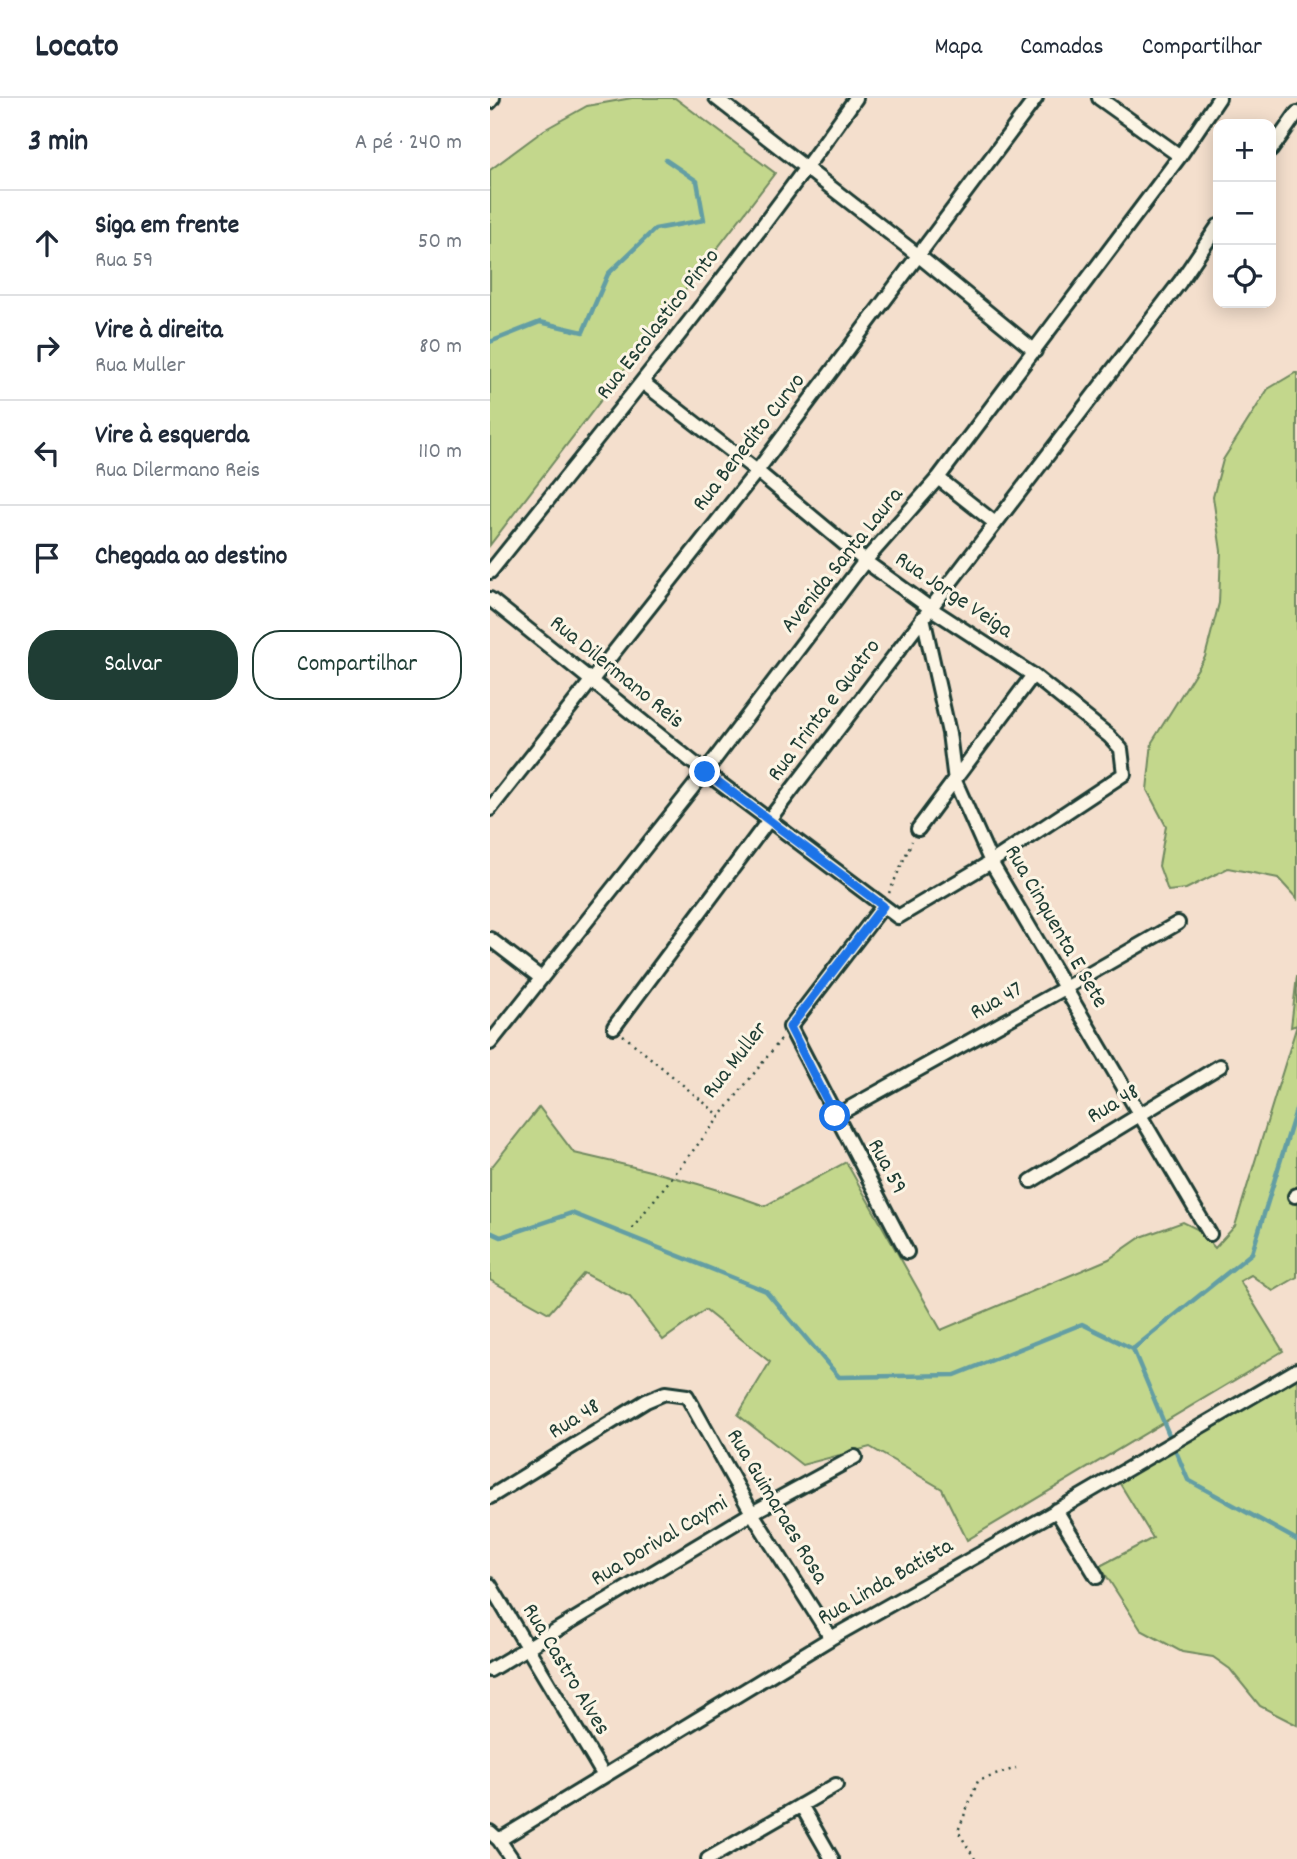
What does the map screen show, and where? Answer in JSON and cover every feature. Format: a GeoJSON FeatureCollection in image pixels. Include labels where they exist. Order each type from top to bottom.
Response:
{"type":"FeatureCollection","features":[{"type":"Feature","properties":{"kind":"street"},"geometry":{"type":"LineString","coordinates":[[716,98],[919,256],[1035,351]]}},
{"type":"Feature","properties":{"kind":"street","name":"Rua Escolastico Pinto"},"geometry":{"type":"LineString","coordinates":[[490,572],[642,382],[807,168],[856,98]]}},
{"type":"Feature","properties":{"kind":"street","name":"Rua Benedito Curvo"},"geometry":{"type":"LineString","coordinates":[[490,809],[757,471],[1036,98]]}},
{"type":"Feature","properties":{"kind":"street"},"geometry":{"type":"LineString","coordinates":[[1100,98],[1180,156]]}},
{"type":"Feature","properties":{"kind":"street","name":"Avenida Santa Laura"},"geometry":{"type":"LineString","coordinates":[[490,1043],[705,772],[865,561],[939,478],[1180,156],[1219,98]]}},
{"type":"Feature","properties":{"kind":"street"},"geometry":{"type":"LineString","coordinates":[[1276,143],[1297,113]]}},
{"type":"Feature","properties":{"kind":"street","name":"Rua Trinta e Quatro"},"geometry":{"type":"LineString","coordinates":[[614,1027],[926,612],[1180,282],[1213,233]]}},
{"type":"Feature","properties":{"kind":"street","name":"Rua Jorge Veiga"},"geometry":{"type":"LineString","coordinates":[[642,382],[757,471],[926,612],[1033,676],[1109,736],[1121,749],[1125,774],[991,862]]}},
{"type":"Feature","properties":{"kind":"street"},"geometry":{"type":"LineString","coordinates":[[939,478],[995,523]]}},
{"type":"Feature","properties":{"kind":"street","name":"Rua Dilermano Reis"},"geometry":{"type":"LineString","coordinates":[[490,599],[705,772],[883,906]]}},
{"type":"Feature","properties":{"kind":"street","name":"Rua Cinquenta E Sete"},"geometry":{"type":"LineString","coordinates":[[926,612],[949,733],[955,781],[991,862],[1210,1234]]}},
{"type":"Feature","properties":{"kind":"street"},"geometry":{"type":"LineString","coordinates":[[918,829],[1033,676]]}},
{"type":"Feature","properties":{"kind":"street"},"geometry":{"type":"LineString","coordinates":[[883,906],[898,917],[991,862]]}},
{"type":"Feature","properties":{"kind":"street","name":"Rua Muller"},"geometry":{"type":"LineString","coordinates":[[790,1027],[883,906]]}},
{"type":"Feature","properties":{"kind":"street","name":"Rua 47"},"geometry":{"type":"LineString","coordinates":[[835,1116],[1178,923]]}},
{"type":"Feature","properties":{"kind":"street"},"geometry":{"type":"LineString","coordinates":[[490,939],[541,978]]}},
{"type":"Feature","properties":{"kind":"street","name":"Rua 59"},"geometry":{"type":"LineString","coordinates":[[790,1027],[907,1252]]}},
{"type":"Feature","properties":{"kind":"street","name":"Rua 48"},"geometry":{"type":"LineString","coordinates":[[1031,1181],[1220,1066]]}},
{"type":"Feature","properties":{"kind":"street","name":"Rua Linda Batista"},"geometry":{"type":"LineString","coordinates":[[495,1836],[604,1776],[831,1638],[1297,1370]]}},
{"type":"Feature","properties":{"kind":"street","name":"Rua 48"},"geometry":{"type":"LineString","coordinates":[[490,1497],[646,1401],[665,1394],[687,1396]]}},
{"type":"Feature","properties":{"kind":"street","name":"Rua Guimaraes Rosa"},"geometry":{"type":"LineString","coordinates":[[687,1396],[751,1513],[831,1638]]}},
{"type":"Feature","properties":{"kind":"street","name":"Rua Dorival Caymi"},"geometry":{"type":"LineString","coordinates":[[490,1670],[751,1513],[855,1457]]}},
{"type":"Feature","properties":{"kind":"street"},"geometry":{"type":"LineString","coordinates":[[1056,1510],[1097,1577]]}},
{"type":"Feature","properties":{"kind":"street","name":"Rua Castro Alves"},"geometry":{"type":"LineString","coordinates":[[490,1585],[604,1776]]}},
{"type":"Feature","properties":{"kind":"street"},"geometry":{"type":"LineString","coordinates":[[708,1859],[722,1856],[836,1785]]}},
{"type":"Feature","properties":{"kind":"street"},"geometry":{"type":"LineString","coordinates":[[801,1805],[832,1859]]}},
{"type":"Feature","properties":{"kind":"street"},"geometry":{"type":"LineString","coordinates":[[495,1836],[512,1859]]}},
{"type":"Feature","properties":{"kind":"path"},"geometry":{"type":"LineString","coordinates":[[883,906],[918,829]]}},
{"type":"Feature","properties":{"kind":"path"},"geometry":{"type":"LineString","coordinates":[[614,1027],[720,1116]]}},
{"type":"Feature","properties":{"kind":"path","name":"Rua Muller"},"geometry":{"type":"LineString","coordinates":[[632,1228],[790,1027]]}},
{"type":"Feature","properties":{"kind":"path"},"geometry":{"type":"LineString","coordinates":[[975,1859],[958,1831],[978,1781],[1016,1769]]}},
{"type":"Feature","properties":{"kind":"green space"},"geometry":{"type":"Polygon","coordinates":[[[632,98],[675,98],[775,173],[490,545],[490,170],[544,130],[587,106],[632,98]]]}},
{"type":"Feature","properties":{"kind":"green space"},"geometry":{"type":"Polygon","coordinates":[[[1295,373],[1297,899],[1278,878],[1228,868],[1186,889],[1168,891],[1159,866],[1166,826],[1147,790],[1152,742],[1205,657],[1219,603],[1221,551],[1213,497],[1223,460],[1268,389],[1295,373]]]}},
{"type":"Feature","properties":{"kind":"green space"},"geometry":{"type":"Polygon","coordinates":[[[1297,976],[1297,1025],[1291,1027],[1297,976]]]}},
{"type":"Feature","properties":{"kind":"green space"},"geometry":{"type":"Polygon","coordinates":[[[1297,1025],[1297,1277],[1273,1291],[1251,1275],[1240,1281],[1283,1351],[967,1540],[942,1489],[870,1447],[802,1465],[738,1415],[770,1362],[705,1310],[663,1340],[630,1297],[584,1273],[549,1313],[490,1280],[490,1169],[539,1107],[574,1153],[695,1183],[765,1206],[846,1162],[941,1330],[1109,1259],[1141,1237],[1183,1222],[1199,1230],[1215,1248],[1235,1226],[1297,1025]]]}},
{"type":"Feature","properties":{"kind":"green space"},"geometry":{"type":"Polygon","coordinates":[[[1297,1379],[1297,1725],[1260,1706],[1230,1669],[1213,1657],[1182,1652],[1141,1630],[1100,1566],[1153,1538],[1119,1482],[1297,1379]]]}},
{"type":"Feature","properties":{"kind":"waterway"},"geometry":{"type":"LineString","coordinates":[[490,342],[540,322],[583,332],[608,274],[655,229],[704,220],[697,181],[666,160]]}},
{"type":"Feature","properties":{"kind":"waterway"},"geometry":{"type":"LineString","coordinates":[[490,1232],[501,1237],[572,1213],[766,1291],[839,1377],[955,1375],[1082,1324],[1133,1349],[1252,1253],[1297,1107]]}},
{"type":"Feature","properties":{"kind":"waterway"},"geometry":{"type":"LineString","coordinates":[[1133,1349],[1188,1480],[1297,1540]]}},
{"type":"Feature","properties":{"kind":"route"},"geometry":{"type":"LineString","coordinates":[[705,772],[883,906],[790,1027],[835,1116]]}}]}
